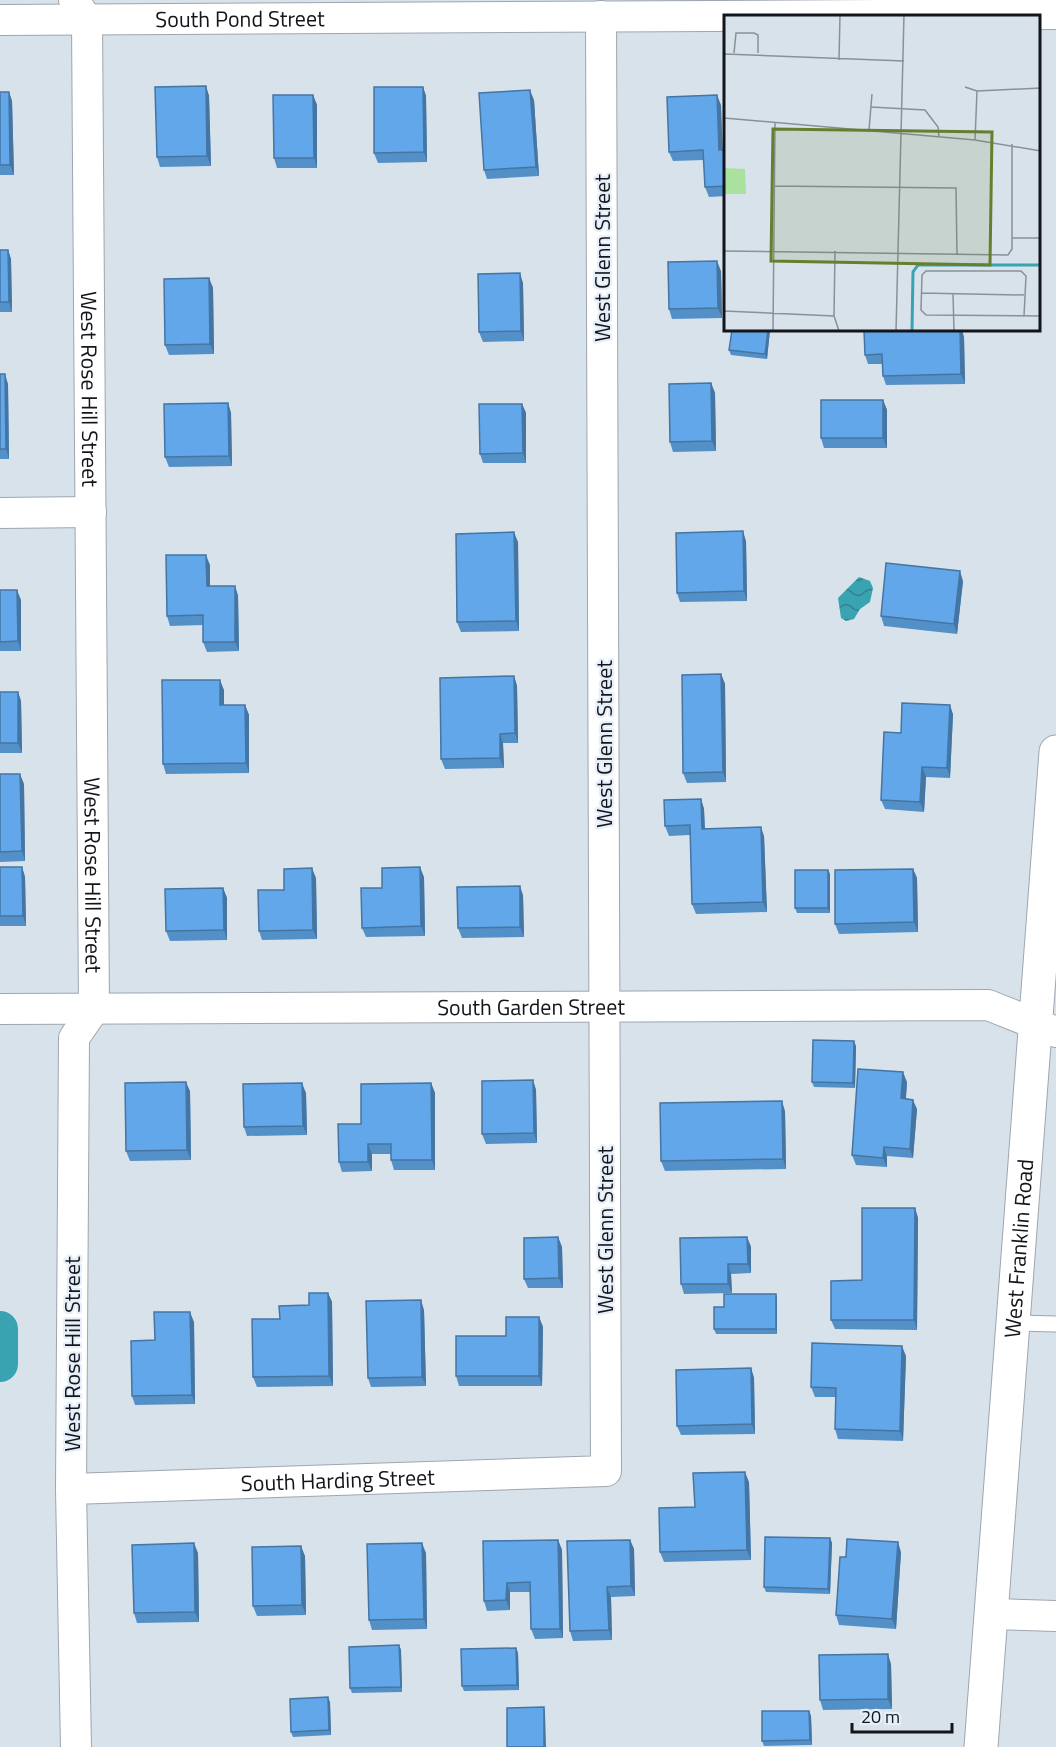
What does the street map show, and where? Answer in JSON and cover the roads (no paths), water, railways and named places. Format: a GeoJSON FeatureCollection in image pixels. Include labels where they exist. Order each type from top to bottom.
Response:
{"type":"FeatureCollection","features":[{"type":"Feature","properties":{"kind":"street","name":"South Pond Street"},"geometry":{"type":"LineString","coordinates":[[0,20],[80,10],[724,15]]}},
{"type":"Feature","properties":{"kind":"street","name":"West Rose Hill Street"},"geometry":{"type":"LineString","coordinates":[[76,1747],[71,1489],[74,1038],[94,1009],[91,512],[80,10]]}},
{"type":"Feature","properties":{"kind":"street","name":"South Pond Street"},"geometry":{"type":"LineString","coordinates":[[828,15],[1056,14]]}},
{"type":"Feature","properties":{"kind":"street","name":"West Glenn Street"},"geometry":{"type":"LineString","coordinates":[[601,16],[606,1471]]}},
{"type":"Feature","properties":{"kind":"street"},"geometry":{"type":"LineString","coordinates":[[0,513],[91,512]]}},
{"type":"Feature","properties":{"kind":"street","name":"West Franklin Road"},"geometry":{"type":"LineString","coordinates":[[981,1747],[1014,1323],[1046,1028],[1056,760]]}},
{"type":"Feature","properties":{"kind":"street","name":"South Garden Street"},"geometry":{"type":"LineString","coordinates":[[0,1009],[988,1005],[1046,1028]]}},
{"type":"Feature","properties":{"kind":"street","name":"South Harding Street"},"geometry":{"type":"LineString","coordinates":[[71,1489],[606,1471]]}},
{"type":"Feature","properties":{"kind":"street"},"geometry":{"type":"LineString","coordinates":[[993,1614],[1056,1616]]}},
{"type":"Feature","properties":{"kind":"lane"},"geometry":{"type":"LineString","coordinates":[[1014,1323],[1056,1324]]}},
{"type":"Feature","properties":{"kind":"water"},"geometry":{"type":"Polygon","coordinates":[[[859,577],[870,581],[873,588],[870,602],[860,609],[854,619],[846,621],[841,618],[838,598],[859,577]]]}},
{"type":"Feature","properties":{"kind":"waterway"},"geometry":{"type":"LineString","coordinates":[[0,1329],[0,1364]]}}]}
